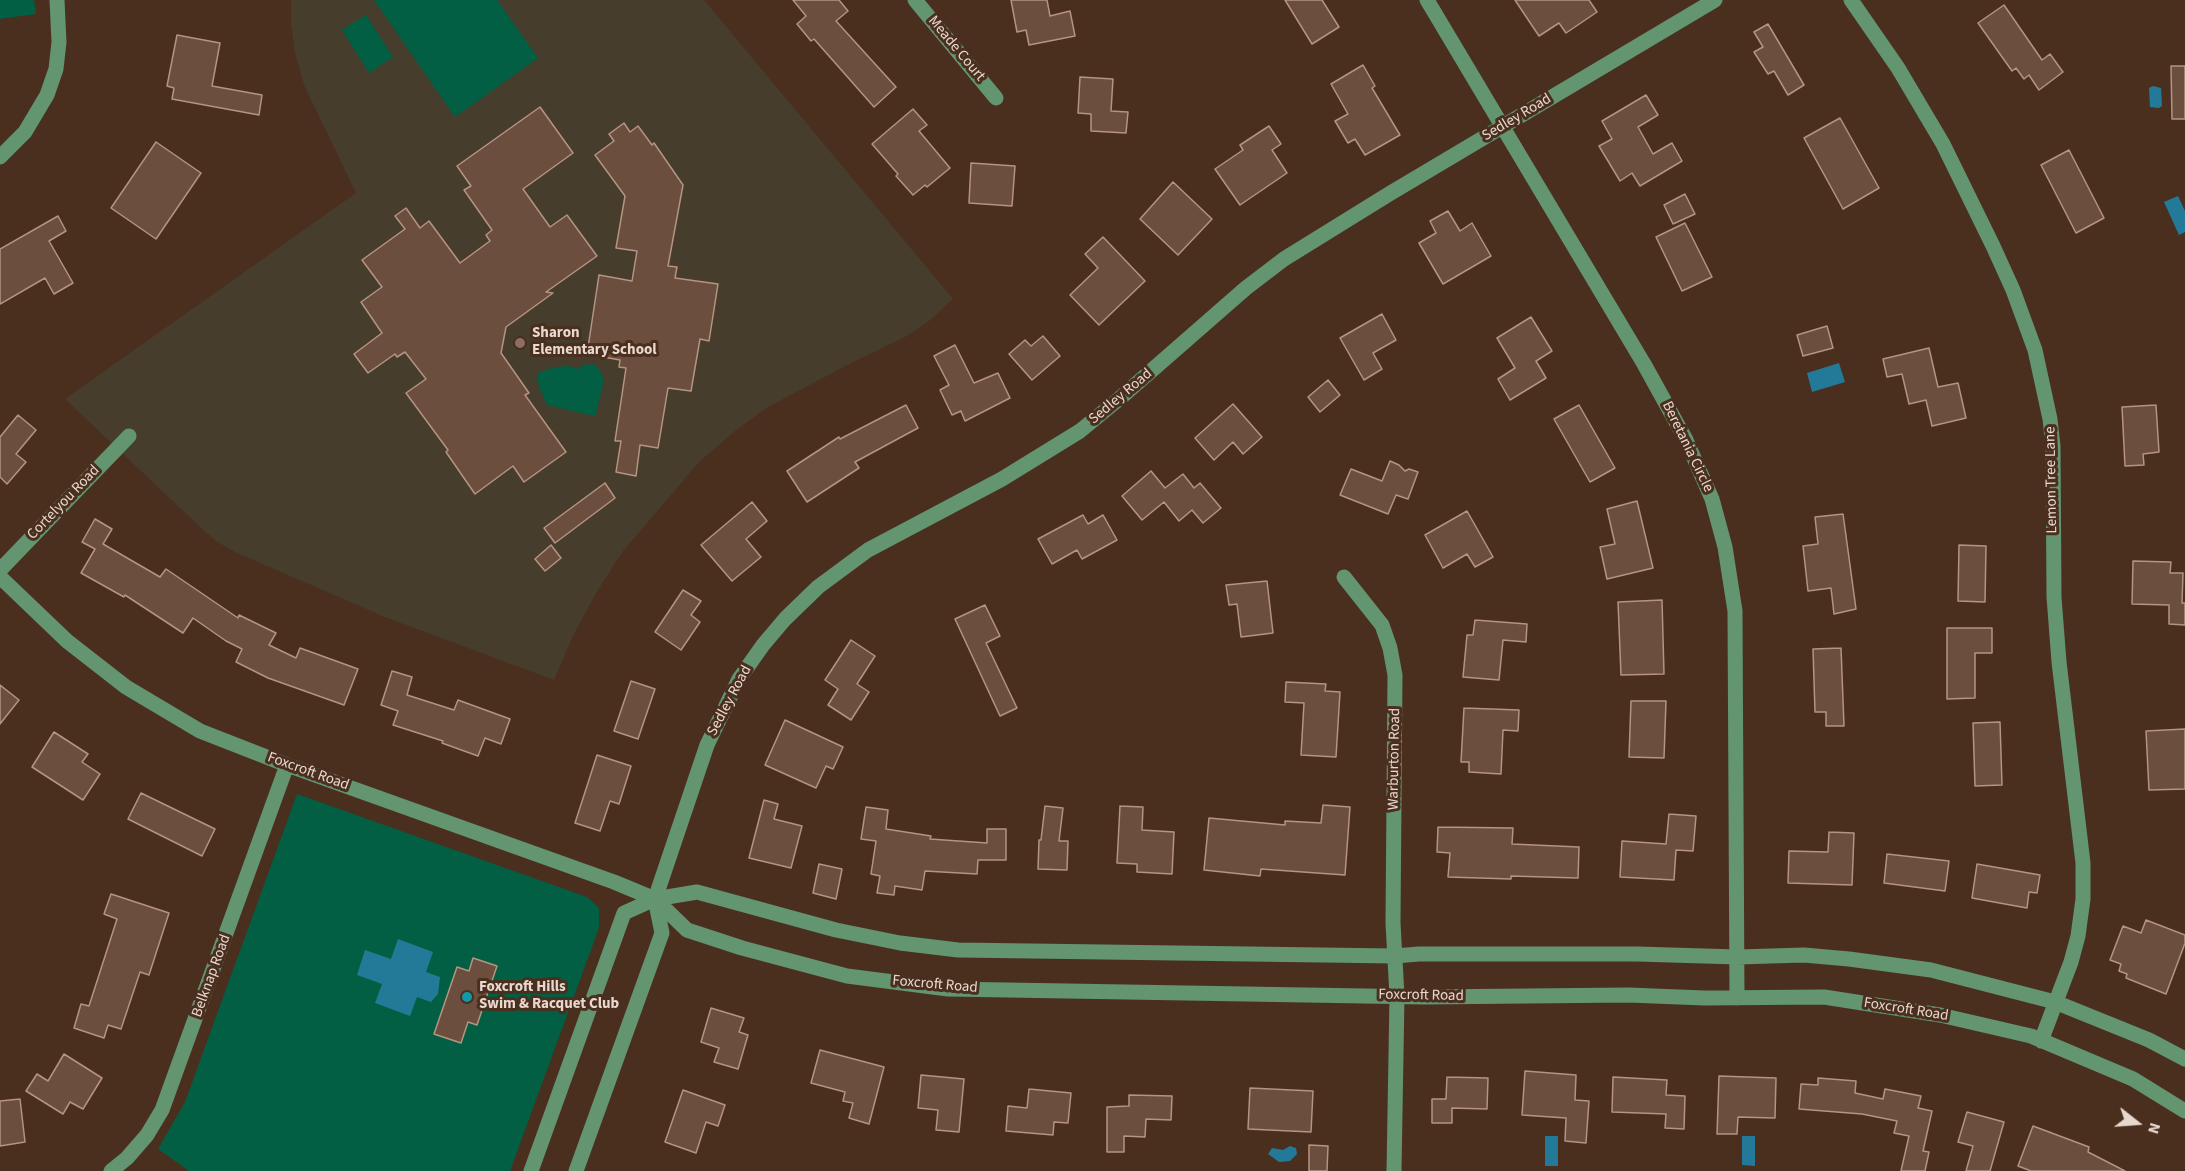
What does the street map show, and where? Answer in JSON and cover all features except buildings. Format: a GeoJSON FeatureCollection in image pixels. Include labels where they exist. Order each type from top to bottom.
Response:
{"type":"FeatureCollection","features":[{"type":"Feature","properties":{"kind":"street"},"geometry":{"type":"LineString","coordinates":[[0,157],[25,132],[47,95],[56,69],[59,42],[57,0]]}},
{"type":"Feature","properties":{"kind":"street","name":"Meade Court"},"geometry":{"type":"LineString","coordinates":[[915,0],[996,98]]}},
{"type":"Feature","properties":{"kind":"street","name":"Beretania Circle"},"geometry":{"type":"LineString","coordinates":[[1426,0],[1644,364],[1686,440],[1712,499],[1725,547],[1735,611],[1737,998]]}},
{"type":"Feature","properties":{"kind":"street","name":"Sedley Road"},"geometry":{"type":"LineString","coordinates":[[655,899],[707,745],[729,697],[763,645],[785,619],[818,587],[868,550],[1002,479],[1055,448],[1119,399],[1246,288],[1284,259],[1714,0]]}},
{"type":"Feature","properties":{"kind":"street","name":"Lemon Tree Lane"},"geometry":{"type":"LineString","coordinates":[[1851,0],[1898,68],[1943,144],[1993,246],[2025,320],[2046,397],[2053,446],[2055,607],[2059,662],[2083,863],[2083,899],[2078,936],[2071,962],[2041,1041]]}},
{"type":"Feature","properties":{"kind":"street","name":"Cortelyou Road"},"geometry":{"type":"LineString","coordinates":[[0,570],[129,436]]}},
{"type":"Feature","properties":{"kind":"street","name":"Foxcroft Road"},"geometry":{"type":"LineString","coordinates":[[0,577],[67,641],[126,687],[200,731],[614,882],[655,899],[687,930],[742,948],[847,976],[948,989],[1397,996],[1824,997],[1940,1015],[2031,1036],[2133,1079],[2185,1111]]}},
{"type":"Feature","properties":{"kind":"street","name":"Warburton Road"},"geometry":{"type":"LineString","coordinates":[[1344,577],[1382,625],[1390,648],[1395,675],[1393,913],[1397,996]]}},
{"type":"Feature","properties":{"kind":"street","name":"Belknap Road"},"geometry":{"type":"LineString","coordinates":[[111,1171],[127,1158],[147,1135],[162,1110],[288,765]]}},
{"type":"Feature","properties":{"kind":"street"},"geometry":{"type":"LineString","coordinates":[[531,1171],[624,913],[655,899],[698,892],[836,930],[900,943],[958,950],[1395,956],[1419,954],[1637,954],[1738,957],[1804,955],[1931,970],[2055,1002],[2138,1035],[2185,1059]]}},
{"type":"Feature","properties":{"kind":"street"},"geometry":{"type":"LineString","coordinates":[[576,1171],[662,933],[655,899]]}},
{"type":"Feature","properties":{"kind":"street"},"geometry":{"type":"LineString","coordinates":[[1394,1171],[1397,996]]}},
{"type":"Feature","properties":{"kind":"shaded area","name":"Sharon Elementary School"},"geometry":{"type":"Polygon","coordinates":[[[291,0],[704,0],[953,299],[929,321],[905,337],[768,407],[735,431],[699,462],[623,551],[596,593],[573,636],[554,680],[385,617],[235,552],[216,541],[197,524],[65,399],[356,193],[304,85],[295,52],[291,24],[291,0]]]}},
{"type":"Feature","properties":{"kind":"green space"},"geometry":{"type":"Polygon","coordinates":[[[0,0],[34,0],[36,14],[0,19],[0,0]]]}},
{"type":"Feature","properties":{"kind":"green space"},"geometry":{"type":"Polygon","coordinates":[[[374,0],[497,0],[538,58],[455,117],[374,0]]]}},
{"type":"Feature","properties":{"kind":"green space"},"geometry":{"type":"Polygon","coordinates":[[[366,15],[393,57],[369,73],[342,30],[366,15]]]}},
{"type":"Feature","properties":{"kind":"green space"},"geometry":{"type":"Polygon","coordinates":[[[594,364],[604,380],[594,416],[547,405],[539,387],[537,378],[539,372],[569,366],[578,369],[582,365],[594,364]]]}},
{"type":"Feature","properties":{"kind":"green space"},"geometry":{"type":"Polygon","coordinates":[[[297,794],[587,897],[599,908],[599,928],[510,1171],[189,1171],[158,1149],[185,1102],[297,794]]]}},
{"type":"Feature","properties":{"kind":"water"},"geometry":{"type":"Polygon","coordinates":[[[2153,86],[2161,88],[2162,106],[2159,108],[2150,107],[2149,88],[2153,86]]]}},
{"type":"Feature","properties":{"kind":"water"},"geometry":{"type":"Polygon","coordinates":[[[2178,196],[2185,211],[2185,232],[2179,235],[2164,202],[2178,196]]]}},
{"type":"Feature","properties":{"kind":"water"},"geometry":{"type":"Polygon","coordinates":[[[1839,363],[1845,382],[1812,392],[1807,373],[1839,363]]]}},
{"type":"Feature","properties":{"kind":"water"},"geometry":{"type":"Polygon","coordinates":[[[398,939],[433,952],[426,972],[440,977],[438,994],[431,1002],[417,997],[410,1016],[375,1003],[382,984],[357,975],[365,950],[391,959],[398,939]]]}},
{"type":"Feature","properties":{"kind":"water"},"geometry":{"type":"Polygon","coordinates":[[[1545,1136],[1558,1136],[1558,1166],[1545,1166],[1545,1136]]]}},
{"type":"Feature","properties":{"kind":"water"},"geometry":{"type":"Polygon","coordinates":[[[1742,1136],[1755,1136],[1755,1166],[1742,1165],[1742,1136]]]}},
{"type":"Feature","properties":{"kind":"water"},"geometry":{"type":"Polygon","coordinates":[[[1290,1146],[1296,1148],[1297,1154],[1290,1161],[1279,1162],[1268,1154],[1272,1148],[1283,1150],[1290,1146]]]}},
{"type":"Feature","properties":{"kind":"place","name":"Sharon Elementary School"},"geometry":{"type":"Point","coordinates":[520,343]}},
{"type":"Feature","properties":{"kind":"place","name":"Foxcroft Hills Swim & Racquet Club"},"geometry":{"type":"Point","coordinates":[467,997]}}]}
